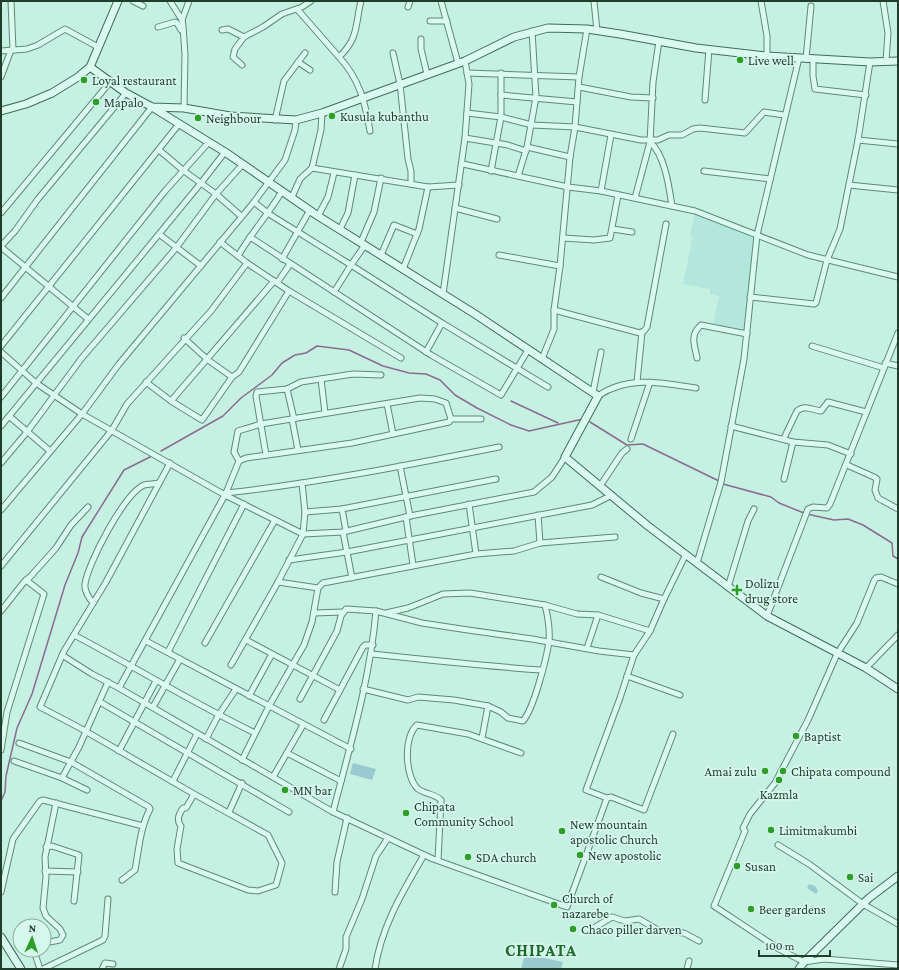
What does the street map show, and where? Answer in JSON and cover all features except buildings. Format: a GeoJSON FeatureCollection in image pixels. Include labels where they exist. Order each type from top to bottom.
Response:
{"type":"FeatureCollection","features":[{"type":"Feature","properties":{"kind":"street"},"geometry":{"type":"LineString","coordinates":[[1,77],[12,50],[11,1]]}},
{"type":"Feature","properties":{"kind":"street"},"geometry":{"type":"LineString","coordinates":[[1,111],[26,104],[52,93],[78,77],[90,67],[118,1]]}},
{"type":"Feature","properties":{"kind":"street"},"geometry":{"type":"LineString","coordinates":[[133,1],[143,6]]}},
{"type":"Feature","properties":{"kind":"street"},"geometry":{"type":"LineString","coordinates":[[170,1],[182,20]]}},
{"type":"Feature","properties":{"kind":"street"},"geometry":{"type":"LineString","coordinates":[[184,108],[185,55],[182,20],[189,1]]}},
{"type":"Feature","properties":{"kind":"street"},"geometry":{"type":"LineString","coordinates":[[242,65],[233,57],[233,54],[244,36],[263,27],[282,14],[302,8],[311,1]]}},
{"type":"Feature","properties":{"kind":"street"},"geometry":{"type":"LineString","coordinates":[[340,57],[350,47],[354,36],[361,1]]}},
{"type":"Feature","properties":{"kind":"street"},"geometry":{"type":"LineString","coordinates":[[408,7],[410,1]]}},
{"type":"Feature","properties":{"kind":"street"},"geometry":{"type":"LineString","coordinates":[[442,1],[461,62],[467,72],[469,84],[463,164],[443,294]]}},
{"type":"Feature","properties":{"kind":"street"},"geometry":{"type":"LineString","coordinates":[[594,1],[597,31]]}},
{"type":"Feature","properties":{"kind":"street"},"geometry":{"type":"LineString","coordinates":[[761,1],[767,36],[767,56]]}},
{"type":"Feature","properties":{"kind":"street"},"geometry":{"type":"LineString","coordinates":[[883,1],[888,33],[886,61]]}},
{"type":"Feature","properties":{"kind":"street"},"geometry":{"type":"LineString","coordinates":[[697,563],[718,496],[744,359],[757,235],[784,115],[806,58],[811,6]]}},
{"type":"Feature","properties":{"kind":"street"},"geometry":{"type":"LineString","coordinates":[[297,9],[340,57],[351,72],[364,98],[370,131]]}},
{"type":"Feature","properties":{"kind":"street"},"geometry":{"type":"LineString","coordinates":[[430,21],[447,21]]}},
{"type":"Feature","properties":{"kind":"street"},"geometry":{"type":"LineString","coordinates":[[158,27],[175,22],[182,31]]}},
{"type":"Feature","properties":{"kind":"street"},"geometry":{"type":"LineString","coordinates":[[152,107],[184,108],[230,116],[275,120],[296,120],[322,113],[461,62],[514,37],[532,31],[561,27],[587,29],[709,49],[767,56],[870,62],[898,61]]}},
{"type":"Feature","properties":{"kind":"street"},"geometry":{"type":"LineString","coordinates":[[222,30],[228,29],[244,36]]}},
{"type":"Feature","properties":{"kind":"street"},"geometry":{"type":"LineString","coordinates":[[542,359],[554,329],[554,310],[563,238],[570,157],[575,127],[579,77],[587,29]]}},
{"type":"Feature","properties":{"kind":"street"},"geometry":{"type":"LineString","coordinates":[[1,51],[38,45],[64,30],[98,47]]}},
{"type":"Feature","properties":{"kind":"street"},"geometry":{"type":"LineString","coordinates":[[518,176],[527,149],[536,97],[536,75],[532,31]]}},
{"type":"Feature","properties":{"kind":"street"},"geometry":{"type":"LineString","coordinates":[[421,38],[421,49],[427,74]]}},
{"type":"Feature","properties":{"kind":"street"},"geometry":{"type":"LineString","coordinates":[[635,198],[649,141],[653,82],[659,41]]}},
{"type":"Feature","properties":{"kind":"street"},"geometry":{"type":"LineString","coordinates":[[705,100],[709,49]]}},
{"type":"Feature","properties":{"kind":"street"},"geometry":{"type":"LineString","coordinates":[[275,120],[284,81],[305,53]]}},
{"type":"Feature","properties":{"kind":"street"},"geometry":{"type":"LineString","coordinates":[[393,53],[400,84],[408,159],[411,171],[411,184]]}},
{"type":"Feature","properties":{"kind":"street"},"geometry":{"type":"LineString","coordinates":[[806,58],[813,76],[815,89],[866,95]]}},
{"type":"Feature","properties":{"kind":"street"},"geometry":{"type":"LineString","coordinates":[[298,62],[310,70]]}},
{"type":"Feature","properties":{"kind":"street"},"geometry":{"type":"LineString","coordinates":[[750,297],[815,304],[828,260],[840,229],[858,140],[870,62]]}},
{"type":"Feature","properties":{"kind":"street"},"geometry":{"type":"LineString","coordinates":[[90,67],[126,93],[152,107],[225,152],[318,216],[443,294],[596,394]]}},
{"type":"Feature","properties":{"kind":"street"},"geometry":{"type":"LineString","coordinates":[[467,72],[579,77]]}},
{"type":"Feature","properties":{"kind":"street"},"geometry":{"type":"LineString","coordinates":[[491,171],[500,117],[501,73]]}},
{"type":"Feature","properties":{"kind":"street"},"geometry":{"type":"LineString","coordinates":[[1,213],[111,81]]}},
{"type":"Feature","properties":{"kind":"street"},"geometry":{"type":"LineString","coordinates":[[579,87],[631,97],[653,98]]}},
{"type":"Feature","properties":{"kind":"street"},"geometry":{"type":"LineString","coordinates":[[88,319],[50,286],[24,268],[1,247],[15,231],[38,199],[126,93]]}},
{"type":"Feature","properties":{"kind":"street"},"geometry":{"type":"LineString","coordinates":[[501,95],[536,97],[577,102]]}},
{"type":"Feature","properties":{"kind":"street"},"geometry":{"type":"LineString","coordinates":[[1,298],[152,107]]}},
{"type":"Feature","properties":{"kind":"street"},"geometry":{"type":"LineString","coordinates":[[467,113],[500,117],[532,125],[575,127],[649,141],[658,140],[669,135],[682,134],[693,129],[700,128],[745,133],[764,112],[784,115]]}},
{"type":"Feature","properties":{"kind":"street"},"geometry":{"type":"LineString","coordinates":[[292,197],[300,179],[312,168],[321,130],[322,113]]}},
{"type":"Feature","properties":{"kind":"street"},"geometry":{"type":"LineString","coordinates":[[1,510],[82,414],[119,364],[254,202],[285,160],[295,130],[296,120]]}},
{"type":"Feature","properties":{"kind":"street"},"geometry":{"type":"LineString","coordinates":[[1,346],[179,124]]}},
{"type":"Feature","properties":{"kind":"street"},"geometry":{"type":"LineString","coordinates":[[601,191],[611,135]]}},
{"type":"Feature","properties":{"kind":"street"},"geometry":{"type":"LineString","coordinates":[[465,138],[496,142],[570,157]]}},
{"type":"Feature","properties":{"kind":"street"},"geometry":{"type":"LineString","coordinates":[[858,140],[898,144]]}},
{"type":"Feature","properties":{"kind":"street"},"geometry":{"type":"LineString","coordinates":[[649,141],[657,152],[666,173],[672,206]]}},
{"type":"Feature","properties":{"kind":"street"},"geometry":{"type":"LineString","coordinates":[[1,397],[23,372],[35,353],[74,308],[165,191],[208,142]]}},
{"type":"Feature","properties":{"kind":"street"},"geometry":{"type":"LineString","coordinates":[[158,150],[216,194],[242,216]]}},
{"type":"Feature","properties":{"kind":"street"},"geometry":{"type":"LineString","coordinates":[[1,426],[225,152]]}},
{"type":"Feature","properties":{"kind":"street"},"geometry":{"type":"LineString","coordinates":[[463,164],[568,188],[601,191],[672,206],[710,216],[787,248],[828,260],[898,277]]}},
{"type":"Feature","properties":{"kind":"street"},"geometry":{"type":"LineString","coordinates":[[1,462],[27,432],[81,359],[176,248],[216,194],[242,165]]}},
{"type":"Feature","properties":{"kind":"street"},"geometry":{"type":"LineString","coordinates":[[312,168],[334,173],[381,178],[428,187],[459,185]]}},
{"type":"Feature","properties":{"kind":"street"},"geometry":{"type":"LineString","coordinates":[[704,171],[770,179]]}},
{"type":"Feature","properties":{"kind":"street"},"geometry":{"type":"LineString","coordinates":[[318,216],[328,197],[334,173]]}},
{"type":"Feature","properties":{"kind":"street"},"geometry":{"type":"LineString","coordinates":[[340,229],[348,213],[355,175]]}},
{"type":"Feature","properties":{"kind":"street"},"geometry":{"type":"LineString","coordinates":[[334,292],[363,244],[374,212],[381,178]]}},
{"type":"Feature","properties":{"kind":"street"},"geometry":{"type":"LineString","coordinates":[[849,185],[898,190]]}},
{"type":"Feature","properties":{"kind":"street"},"geometry":{"type":"LineString","coordinates":[[403,269],[417,234],[428,187]]}},
{"type":"Feature","properties":{"kind":"street"},"geometry":{"type":"LineString","coordinates":[[238,256],[250,237],[269,214],[282,191]]}},
{"type":"Feature","properties":{"kind":"street"},"geometry":{"type":"LineString","coordinates":[[563,238],[594,240],[609,238],[613,229],[618,195]]}},
{"type":"Feature","properties":{"kind":"street"},"geometry":{"type":"LineString","coordinates":[[254,202],[269,214],[442,323],[548,387]]}},
{"type":"Feature","properties":{"kind":"street"},"geometry":{"type":"LineString","coordinates":[[456,208],[497,219]]}},
{"type":"Feature","properties":{"kind":"street"},"geometry":{"type":"LineString","coordinates":[[282,259],[310,210]]}},
{"type":"Feature","properties":{"kind":"street"},"geometry":{"type":"LineString","coordinates":[[637,382],[642,332],[647,327],[666,224]]}},
{"type":"Feature","properties":{"kind":"street"},"geometry":{"type":"LineString","coordinates":[[381,255],[394,226],[417,234]]}},
{"type":"Feature","properties":{"kind":"street"},"geometry":{"type":"LineString","coordinates":[[613,229],[632,232]]}},
{"type":"Feature","properties":{"kind":"street"},"geometry":{"type":"LineString","coordinates":[[159,234],[201,266]]}},
{"type":"Feature","properties":{"kind":"street"},"geometry":{"type":"LineString","coordinates":[[250,237],[426,352],[501,395],[528,350]]}},
{"type":"Feature","properties":{"kind":"street"},"geometry":{"type":"LineString","coordinates":[[220,242],[246,263],[289,291],[401,358]]}},
{"type":"Feature","properties":{"kind":"street"},"geometry":{"type":"LineString","coordinates":[[499,255],[560,266]]}},
{"type":"Feature","properties":{"kind":"street"},"geometry":{"type":"LineString","coordinates":[[1,566],[112,430],[127,404],[184,338],[211,311],[246,263]]}},
{"type":"Feature","properties":{"kind":"street"},"geometry":{"type":"LineString","coordinates":[[171,402],[290,264]]}},
{"type":"Feature","properties":{"kind":"street"},"geometry":{"type":"LineString","coordinates":[[146,382],[171,402],[202,420],[232,377],[239,372],[289,291]]}},
{"type":"Feature","properties":{"kind":"street"},"geometry":{"type":"LineString","coordinates":[[554,310],[642,332]]}},
{"type":"Feature","properties":{"kind":"street"},"geometry":{"type":"LineString","coordinates":[[426,352],[442,323]]}},
{"type":"Feature","properties":{"kind":"street"},"geometry":{"type":"LineString","coordinates":[[697,358],[693,342],[694,333],[701,325],[746,334]]}},
{"type":"Feature","properties":{"kind":"street"},"geometry":{"type":"LineString","coordinates":[[767,616],[808,509],[813,507],[824,508],[829,506],[847,465],[866,412],[898,333]]}},
{"type":"Feature","properties":{"kind":"street"},"geometry":{"type":"LineString","coordinates":[[184,338],[208,360],[232,377]]}},
{"type":"Feature","properties":{"kind":"street"},"geometry":{"type":"LineString","coordinates":[[812,346],[885,366],[898,366]]}},
{"type":"Feature","properties":{"kind":"street"},"geometry":{"type":"LineString","coordinates":[[1,352],[36,382],[82,414],[244,504],[303,534],[345,532],[408,516],[534,492],[552,477],[565,457],[596,394],[601,352]]}},
{"type":"Feature","properties":{"kind":"street"},"geometry":{"type":"LineString","coordinates":[[266,455],[256,396],[257,392],[287,389],[301,382],[353,374],[381,375]]}},
{"type":"Feature","properties":{"kind":"street"},"geometry":{"type":"LineString","coordinates":[[321,379],[325,413]]}},
{"type":"Feature","properties":{"kind":"street"},"geometry":{"type":"LineString","coordinates":[[596,394],[608,389],[637,382],[650,382],[696,388]]}},
{"type":"Feature","properties":{"kind":"street"},"geometry":{"type":"LineString","coordinates":[[631,439],[650,382]]}},
{"type":"Feature","properties":{"kind":"street"},"geometry":{"type":"LineString","coordinates":[[287,389],[298,450]]}},
{"type":"Feature","properties":{"kind":"street"},"geometry":{"type":"LineString","coordinates":[[239,461],[234,452],[238,431],[242,428],[261,424],[420,398],[435,399],[446,403],[451,419]]}},
{"type":"Feature","properties":{"kind":"street"},"geometry":{"type":"LineString","coordinates":[[784,438],[797,411],[801,407],[821,411],[828,402],[866,412]]}},
{"type":"Feature","properties":{"kind":"street"},"geometry":{"type":"LineString","coordinates":[[387,404],[393,434]]}},
{"type":"Feature","properties":{"kind":"street"},"geometry":{"type":"LineString","coordinates":[[9,416],[50,451]]}},
{"type":"Feature","properties":{"kind":"street"},"geometry":{"type":"LineString","coordinates":[[239,461],[266,455],[352,443],[448,422],[451,419],[481,419]]}},
{"type":"Feature","properties":{"kind":"street"},"geometry":{"type":"LineString","coordinates":[[731,426],[784,438],[793,442],[828,445],[851,454]]}},
{"type":"Feature","properties":{"kind":"street"},"geometry":{"type":"LineString","coordinates":[[784,479],[793,442]]}},
{"type":"Feature","properties":{"kind":"street"},"geometry":{"type":"LineString","coordinates":[[226,494],[302,483],[499,447]]}},
{"type":"Feature","properties":{"kind":"street"},"geometry":{"type":"LineString","coordinates":[[600,486],[622,453],[627,449]]}},
{"type":"Feature","properties":{"kind":"street"},"geometry":{"type":"LineString","coordinates":[[565,457],[697,563],[767,616],[866,668],[898,689]]}},
{"type":"Feature","properties":{"kind":"street"},"geometry":{"type":"LineString","coordinates":[[119,688],[226,494],[239,461]]}},
{"type":"Feature","properties":{"kind":"street"},"geometry":{"type":"LineString","coordinates":[[170,463],[93,603],[62,655],[40,707],[86,731],[268,835],[282,863],[276,885],[258,891],[248,890],[178,863],[177,849],[181,826],[179,823],[179,815],[183,808],[186,808],[194,794]]}},
{"type":"Feature","properties":{"kind":"street"},"geometry":{"type":"LineString","coordinates":[[847,465],[874,476],[877,480],[875,490],[878,498],[898,509]]}},
{"type":"Feature","properties":{"kind":"street"},"geometry":{"type":"LineString","coordinates":[[400,466],[406,495],[409,540],[413,565]]}},
{"type":"Feature","properties":{"kind":"street"},"geometry":{"type":"LineString","coordinates":[[305,512],[342,509],[406,495],[496,479]]}},
{"type":"Feature","properties":{"kind":"street"},"geometry":{"type":"LineString","coordinates":[[93,603],[85,592],[85,584],[100,543],[130,498],[144,485],[159,483]]}},
{"type":"Feature","properties":{"kind":"street"},"geometry":{"type":"LineString","coordinates":[[231,665],[278,582],[303,534],[305,512],[302,483]]}},
{"type":"Feature","properties":{"kind":"street"},"geometry":{"type":"LineString","coordinates":[[289,560],[347,552],[592,505],[612,496]]}},
{"type":"Feature","properties":{"kind":"street"},"geometry":{"type":"LineString","coordinates":[[168,652],[244,504]]}},
{"type":"Feature","properties":{"kind":"street"},"geometry":{"type":"LineString","coordinates":[[469,504],[476,554]]}},
{"type":"Feature","properties":{"kind":"street"},"geometry":{"type":"LineString","coordinates":[[1,611],[26,580],[53,551],[71,525],[88,507]]}},
{"type":"Feature","properties":{"kind":"street"},"geometry":{"type":"LineString","coordinates":[[342,509],[347,552],[352,578]]}},
{"type":"Feature","properties":{"kind":"street"},"geometry":{"type":"LineString","coordinates":[[728,587],[748,521],[754,509]]}},
{"type":"Feature","properties":{"kind":"street"},"geometry":{"type":"LineString","coordinates":[[538,515],[540,543]]}},
{"type":"Feature","properties":{"kind":"street"},"geometry":{"type":"LineString","coordinates":[[206,643],[275,520]]}},
{"type":"Feature","properties":{"kind":"street"},"geometry":{"type":"LineString","coordinates":[[242,760],[269,706],[304,645],[314,613],[318,588],[323,583],[476,554],[514,551],[540,543],[615,537]]}},
{"type":"Feature","properties":{"kind":"street"},"geometry":{"type":"LineString","coordinates":[[673,734],[644,810],[611,797],[607,798],[586,790],[634,655],[650,631],[686,554]]}},
{"type":"Feature","properties":{"kind":"street"},"geometry":{"type":"LineString","coordinates":[[601,577],[641,593],[664,599]]}},
{"type":"Feature","properties":{"kind":"street"},"geometry":{"type":"LineString","coordinates":[[898,584],[881,577],[876,578],[857,623],[837,654],[808,720],[774,783],[750,814],[743,828],[745,831],[714,906],[779,949],[804,962],[824,959],[898,965]]}},
{"type":"Feature","properties":{"kind":"street"},"geometry":{"type":"LineString","coordinates":[[1,750],[7,712],[44,594],[26,580]]}},
{"type":"Feature","properties":{"kind":"street"},"geometry":{"type":"LineString","coordinates":[[278,582],[318,588]]}},
{"type":"Feature","properties":{"kind":"street"},"geometry":{"type":"LineString","coordinates":[[385,613],[408,608],[443,594],[453,592],[470,593],[545,605],[577,614],[598,615],[650,631]]}},
{"type":"Feature","properties":{"kind":"street"},"geometry":{"type":"LineString","coordinates":[[363,689],[408,700],[418,697],[454,700],[488,706],[508,718],[524,720],[538,686],[549,642],[548,620],[545,605]]}},
{"type":"Feature","properties":{"kind":"street"},"geometry":{"type":"LineString","coordinates":[[314,613],[343,612],[346,609],[376,611],[422,623],[599,651],[634,655]]}},
{"type":"Feature","properties":{"kind":"street"},"geometry":{"type":"LineString","coordinates":[[333,812],[351,749],[363,689],[372,654],[376,611]]}},
{"type":"Feature","properties":{"kind":"street"},"geometry":{"type":"LineString","coordinates":[[300,699],[337,631],[343,612]]}},
{"type":"Feature","properties":{"kind":"street"},"geometry":{"type":"LineString","coordinates":[[587,648],[598,615]]}},
{"type":"Feature","properties":{"kind":"street"},"geometry":{"type":"LineString","coordinates":[[74,635],[132,665],[156,681],[218,716],[255,734]]}},
{"type":"Feature","properties":{"kind":"street"},"geometry":{"type":"LineString","coordinates":[[866,668],[898,635]]}},
{"type":"Feature","properties":{"kind":"street"},"geometry":{"type":"LineString","coordinates":[[246,640],[340,690]]}},
{"type":"Feature","properties":{"kind":"street"},"geometry":{"type":"LineString","coordinates":[[146,641],[351,749]]}},
{"type":"Feature","properties":{"kind":"street"},"geometry":{"type":"LineString","coordinates":[[324,720],[363,647],[365,645],[373,645]]}},
{"type":"Feature","properties":{"kind":"street"},"geometry":{"type":"LineString","coordinates":[[250,696],[272,654]]}},
{"type":"Feature","properties":{"kind":"street"},"geometry":{"type":"LineString","coordinates":[[372,654],[468,663],[487,667],[541,670]]}},
{"type":"Feature","properties":{"kind":"street"},"geometry":{"type":"LineString","coordinates":[[62,655],[333,812],[424,855],[567,907],[607,798]]}},
{"type":"Feature","properties":{"kind":"street"},"geometry":{"type":"LineString","coordinates":[[152,707],[180,659]]}},
{"type":"Feature","properties":{"kind":"street"},"geometry":{"type":"LineString","coordinates":[[627,676],[680,695]]}},
{"type":"Feature","properties":{"kind":"street"},"geometry":{"type":"LineString","coordinates":[[119,751],[156,681]]}},
{"type":"Feature","properties":{"kind":"street"},"geometry":{"type":"LineString","coordinates":[[62,778],[100,702],[108,682]]}},
{"type":"Feature","properties":{"kind":"street"},"geometry":{"type":"LineString","coordinates":[[206,739],[218,716],[236,689]]}},
{"type":"Feature","properties":{"kind":"street"},"geometry":{"type":"LineString","coordinates":[[100,702],[289,812]]}},
{"type":"Feature","properties":{"kind":"street"},"geometry":{"type":"LineString","coordinates":[[482,738],[488,706]]}},
{"type":"Feature","properties":{"kind":"street"},"geometry":{"type":"LineString","coordinates":[[272,777],[303,725]]}},
{"type":"Feature","properties":{"kind":"street"},"geometry":{"type":"LineString","coordinates":[[438,860],[441,800],[420,790],[413,781],[407,748],[413,728],[417,725],[468,734],[521,753]]}},
{"type":"Feature","properties":{"kind":"street"},"geometry":{"type":"LineString","coordinates":[[172,781],[197,734]]}},
{"type":"Feature","properties":{"kind":"street"},"geometry":{"type":"LineString","coordinates":[[19,743],[71,762],[149,807],[150,809],[143,826],[135,870],[122,880]]}},
{"type":"Feature","properties":{"kind":"street"},"geometry":{"type":"LineString","coordinates":[[287,753],[341,781]]}},
{"type":"Feature","properties":{"kind":"street"},"geometry":{"type":"LineString","coordinates":[[14,761],[62,778],[87,790]]}},
{"type":"Feature","properties":{"kind":"street"},"geometry":{"type":"LineString","coordinates":[[228,812],[242,784]]}},
{"type":"Feature","properties":{"kind":"street"},"geometry":{"type":"LineString","coordinates":[[1,892],[12,839],[40,801],[44,800],[143,826]]}},
{"type":"Feature","properties":{"kind":"street"},"geometry":{"type":"LineString","coordinates":[[48,918],[44,911],[46,847],[56,803]]}},
{"type":"Feature","properties":{"kind":"street"},"geometry":{"type":"LineString","coordinates":[[335,892],[337,862],[347,818]]}},
{"type":"Feature","properties":{"kind":"street"},"geometry":{"type":"LineString","coordinates":[[339,969],[346,949],[346,937],[362,899],[376,856],[388,838]]}},
{"type":"Feature","properties":{"kind":"street"},"geometry":{"type":"LineString","coordinates":[[778,845],[809,864],[863,904],[898,924]]}},
{"type":"Feature","properties":{"kind":"street"},"geometry":{"type":"LineString","coordinates":[[46,847],[52,846],[78,853],[80,856],[74,901]]}},
{"type":"Feature","properties":{"kind":"street"},"geometry":{"type":"LineString","coordinates":[[374,969],[381,939],[403,892],[424,855]]}},
{"type":"Feature","properties":{"kind":"street"},"geometry":{"type":"LineString","coordinates":[[45,871],[78,872]]}},
{"type":"Feature","properties":{"kind":"street"},"geometry":{"type":"LineString","coordinates":[[799,969],[804,962],[863,904],[898,876]]}},
{"type":"Feature","properties":{"kind":"street"},"geometry":{"type":"LineString","coordinates":[[37,958],[42,969],[104,940],[108,899]]}},
{"type":"Feature","properties":{"kind":"street"},"geometry":{"type":"LineString","coordinates":[[592,929],[612,917],[625,921],[639,919],[658,930],[684,933],[699,941]]}},
{"type":"Feature","properties":{"kind":"street"},"geometry":{"type":"LineString","coordinates":[[52,922],[60,929],[63,935],[60,940],[52,942]]}},
{"type":"Feature","properties":{"kind":"street"},"geometry":{"type":"LineString","coordinates":[[1,937],[21,969]]}},
{"type":"Feature","properties":{"kind":"street"},"geometry":{"type":"LineString","coordinates":[[687,969],[689,961]]}},
{"type":"Feature","properties":{"kind":"street"},"geometry":{"type":"LineString","coordinates":[[102,969],[105,963],[113,964]]}},
{"type":"Feature","properties":{"kind":"shaded area"},"geometry":{"type":"Polygon","coordinates":[[[695,213],[751,236],[754,240],[747,332],[713,325],[719,296],[710,294],[710,289],[683,284],[692,237],[690,235],[695,213]]]}},
{"type":"Feature","properties":{"kind":"shaded area"},"geometry":{"type":"Polygon","coordinates":[[[353,763],[376,769],[372,780],[350,774],[353,763]]]}},
{"type":"Feature","properties":{"kind":"shaded area"},"geometry":{"type":"Polygon","coordinates":[[[809,884],[815,886],[818,891],[816,894],[807,888],[809,884]]]}},
{"type":"Feature","properties":{"kind":"shaded area"},"geometry":{"type":"Polygon","coordinates":[[[525,954],[563,962],[561,969],[521,969],[525,954]]]}},
{"type":"Feature","properties":{"kind":"waterway"},"geometry":{"type":"LineString","coordinates":[[161,451],[223,416],[241,398],[272,375],[282,363],[295,355],[306,353],[317,346],[349,350],[383,366],[409,373],[426,374],[440,380],[455,395],[477,408],[511,425],[529,431],[583,419]]}},
{"type":"Feature","properties":{"kind":"waterway"},"geometry":{"type":"LineString","coordinates":[[511,401],[558,423]]}},
{"type":"Feature","properties":{"kind":"waterway"},"geometry":{"type":"LineString","coordinates":[[590,422],[627,445],[643,444],[719,481]]}},
{"type":"Feature","properties":{"kind":"waterway"},"geometry":{"type":"LineString","coordinates":[[1,801],[5,792],[6,776],[17,728],[32,694],[65,585],[78,553],[82,537],[124,470],[152,456]]}},
{"type":"Feature","properties":{"kind":"waterway"},"geometry":{"type":"LineString","coordinates":[[723,484],[771,497],[779,503],[804,513]]}},
{"type":"Feature","properties":{"kind":"waterway"},"geometry":{"type":"LineString","coordinates":[[807,514],[834,520],[848,519],[863,525],[892,543],[893,556],[898,559]]}},
{"type":"Feature","properties":{"kind":"place","name":"Live well"},"geometry":{"type":"Point","coordinates":[740,60]}},
{"type":"Feature","properties":{"kind":"place","name":"Loyal restaurant"},"geometry":{"type":"Point","coordinates":[84,80]}},
{"type":"Feature","properties":{"kind":"place","name":"Mapalo"},"geometry":{"type":"Point","coordinates":[96,102]}},
{"type":"Feature","properties":{"kind":"place","name":"Kusula kubanthu"},"geometry":{"type":"Point","coordinates":[332,116]}},
{"type":"Feature","properties":{"kind":"place","name":"Neighbour"},"geometry":{"type":"Point","coordinates":[198,118]}},
{"type":"Feature","properties":{"kind":"place","name":"Dolizu drug store"},"geometry":{"type":"Point","coordinates":[737,590]}},
{"type":"Feature","properties":{"kind":"place","name":"Baptist"},"geometry":{"type":"Point","coordinates":[796,736]}},
{"type":"Feature","properties":{"kind":"place","name":"Amai zulu"},"geometry":{"type":"Point","coordinates":[765,771]}},
{"type":"Feature","properties":{"kind":"place","name":"Chipata compound"},"geometry":{"type":"Point","coordinates":[783,771]}},
{"type":"Feature","properties":{"kind":"place","name":"Kazmla"},"geometry":{"type":"Point","coordinates":[779,780]}},
{"type":"Feature","properties":{"kind":"place","name":"MN bar"},"geometry":{"type":"Point","coordinates":[285,790]}},
{"type":"Feature","properties":{"kind":"place","name":"Chipata Community School"},"geometry":{"type":"Point","coordinates":[406,813]}},
{"type":"Feature","properties":{"kind":"place","name":"Limitmakumbi"},"geometry":{"type":"Point","coordinates":[771,830]}},
{"type":"Feature","properties":{"kind":"place","name":"New mountain apostolic Church"},"geometry":{"type":"Point","coordinates":[562,831]}},
{"type":"Feature","properties":{"kind":"place","name":"New apostolic"},"geometry":{"type":"Point","coordinates":[580,855]}},
{"type":"Feature","properties":{"kind":"place","name":"SDA church"},"geometry":{"type":"Point","coordinates":[468,857]}},
{"type":"Feature","properties":{"kind":"place","name":"Susan"},"geometry":{"type":"Point","coordinates":[737,866]}},
{"type":"Feature","properties":{"kind":"place","name":"Sai"},"geometry":{"type":"Point","coordinates":[850,877]}},
{"type":"Feature","properties":{"kind":"place","name":"Church of nazarebe"},"geometry":{"type":"Point","coordinates":[554,905]}},
{"type":"Feature","properties":{"kind":"place","name":"Beer gardens"},"geometry":{"type":"Point","coordinates":[751,909]}},
{"type":"Feature","properties":{"kind":"place","name":"Chaco piller darven"},"geometry":{"type":"Point","coordinates":[573,929]}},
{"type":"Feature","properties":{"kind":"district","name":"CHIPATA"},"geometry":{"type":"Point","coordinates":[541,950]}}]}
